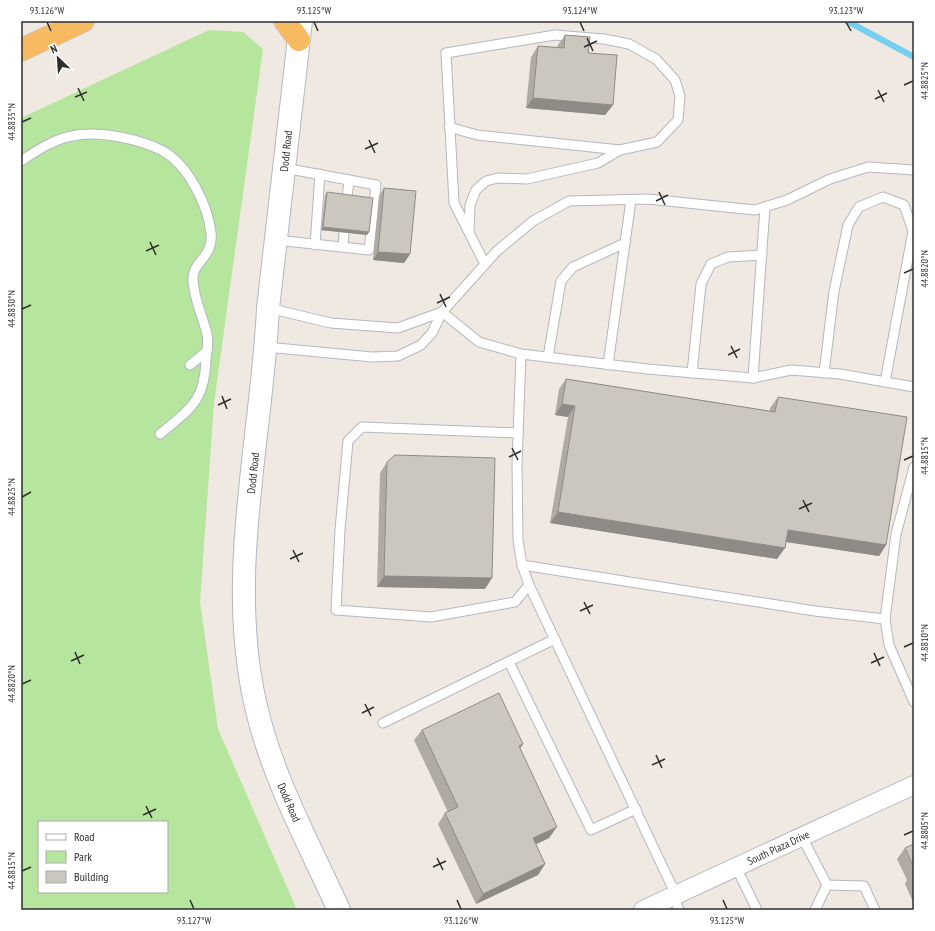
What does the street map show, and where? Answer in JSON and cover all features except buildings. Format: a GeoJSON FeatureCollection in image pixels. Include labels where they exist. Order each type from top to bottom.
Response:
{"type":"FeatureCollection","features":[{"type":"Feature","properties":{"kind":"highway"},"geometry":{"type":"LineString","coordinates":[[21,50],[83,21]]}},
{"type":"Feature","properties":{"kind":"highway"},"geometry":{"type":"LineString","coordinates":[[286,21],[300,30]]}},
{"type":"Feature","properties":{"kind":"main road","name":"Dodd Road"},"geometry":{"type":"LineString","coordinates":[[300,30],[268,308],[266,348],[245,553],[244,632],[255,702],[274,770],[339,910]]}},
{"type":"Feature","properties":{"kind":"street","name":"South Plaza Drive"},"geometry":{"type":"LineString","coordinates":[[643,910],[676,900],[736,867],[914,785]]}},
{"type":"Feature","properties":{"kind":"lane"},"geometry":{"type":"LineString","coordinates":[[450,127],[477,135],[620,150],[657,142],[678,120],[680,96],[675,80],[656,59],[628,44],[604,39],[555,35],[446,53],[454,203],[485,264]]}},
{"type":"Feature","properties":{"kind":"lane"},"geometry":{"type":"LineString","coordinates":[[21,161],[36,150],[71,136],[100,133],[130,140],[164,152],[180,166],[198,190],[206,212],[211,234],[209,249],[204,258],[196,266],[192,278],[208,337],[206,377],[199,397],[190,409],[160,434]]}},
{"type":"Feature","properties":{"kind":"lane"},"geometry":{"type":"LineString","coordinates":[[469,232],[470,205],[476,190],[486,181],[498,178],[527,179],[598,163],[620,150]]}},
{"type":"Feature","properties":{"kind":"lane"},"geometry":{"type":"LineString","coordinates":[[266,348],[372,357],[398,356],[421,345],[432,334],[442,312],[497,251],[533,221],[569,201],[648,200],[755,210],[787,200],[830,178],[868,167],[914,170]]}},
{"type":"Feature","properties":{"kind":"lane"},"geometry":{"type":"LineString","coordinates":[[276,240],[369,250],[376,185],[284,168]]}},
{"type":"Feature","properties":{"kind":"lane"},"geometry":{"type":"LineString","coordinates":[[315,245],[320,174]]}},
{"type":"Feature","properties":{"kind":"lane"},"geometry":{"type":"LineString","coordinates":[[347,198],[349,180]]}},
{"type":"Feature","properties":{"kind":"lane"},"geometry":{"type":"LineString","coordinates":[[824,373],[834,291],[848,225],[860,207],[883,197],[904,205],[914,231],[885,382]]}},
{"type":"Feature","properties":{"kind":"lane"},"geometry":{"type":"LineString","coordinates":[[608,365],[631,200]]}},
{"type":"Feature","properties":{"kind":"lane"},"geometry":{"type":"LineString","coordinates":[[753,378],[765,207]]}},
{"type":"Feature","properties":{"kind":"lane"},"geometry":{"type":"LineString","coordinates":[[343,247],[344,233]]}},
{"type":"Feature","properties":{"kind":"lane"},"geometry":{"type":"LineString","coordinates":[[548,357],[560,281],[573,267],[625,243]]}},
{"type":"Feature","properties":{"kind":"lane"},"geometry":{"type":"LineString","coordinates":[[692,373],[701,284],[711,264],[728,257],[762,256]]}},
{"type":"Feature","properties":{"kind":"lane"},"geometry":{"type":"LineString","coordinates":[[268,308],[331,323],[398,328],[442,312]]}},
{"type":"Feature","properties":{"kind":"lane"},"geometry":{"type":"LineString","coordinates":[[442,312],[479,342],[521,354],[608,365],[753,378],[791,370],[824,373],[914,387]]}},
{"type":"Feature","properties":{"kind":"lane"},"geometry":{"type":"LineString","coordinates":[[190,365],[207,351]]}},
{"type":"Feature","properties":{"kind":"lane"},"geometry":{"type":"LineString","coordinates":[[521,354],[518,433],[518,540],[522,565],[529,585],[636,809],[676,900]]}},
{"type":"Feature","properties":{"kind":"lane"},"geometry":{"type":"LineString","coordinates":[[518,433],[362,427],[348,441],[340,530],[336,610],[431,617],[515,602],[529,585]]}},
{"type":"Feature","properties":{"kind":"lane"},"geometry":{"type":"LineString","coordinates":[[914,467],[896,534],[885,619],[889,646],[914,702]]}},
{"type":"Feature","properties":{"kind":"lane"},"geometry":{"type":"LineString","coordinates":[[522,565],[815,611],[885,619]]}},
{"type":"Feature","properties":{"kind":"lane"},"geometry":{"type":"LineString","coordinates":[[382,723],[555,639]]}},
{"type":"Feature","properties":{"kind":"lane"},"geometry":{"type":"LineString","coordinates":[[509,662],[591,830],[636,809]]}},
{"type":"Feature","properties":{"kind":"lane"},"geometry":{"type":"LineString","coordinates":[[802,837],[827,885]]}},
{"type":"Feature","properties":{"kind":"lane"},"geometry":{"type":"LineString","coordinates":[[736,867],[757,910]]}},
{"type":"Feature","properties":{"kind":"lane"},"geometry":{"type":"LineString","coordinates":[[815,910],[827,885]]}},
{"type":"Feature","properties":{"kind":"lane"},"geometry":{"type":"LineString","coordinates":[[827,885],[864,886],[875,910]]}},
{"type":"Feature","properties":{"kind":"green space"},"geometry":{"type":"Polygon","coordinates":[[[209,30],[243,32],[263,49],[214,403],[200,602],[218,729],[297,910],[21,910],[21,118],[209,30]]]}},
{"type":"Feature","properties":{"kind":"waterway"},"geometry":{"type":"LineString","coordinates":[[847,21],[914,57]]}}]}
